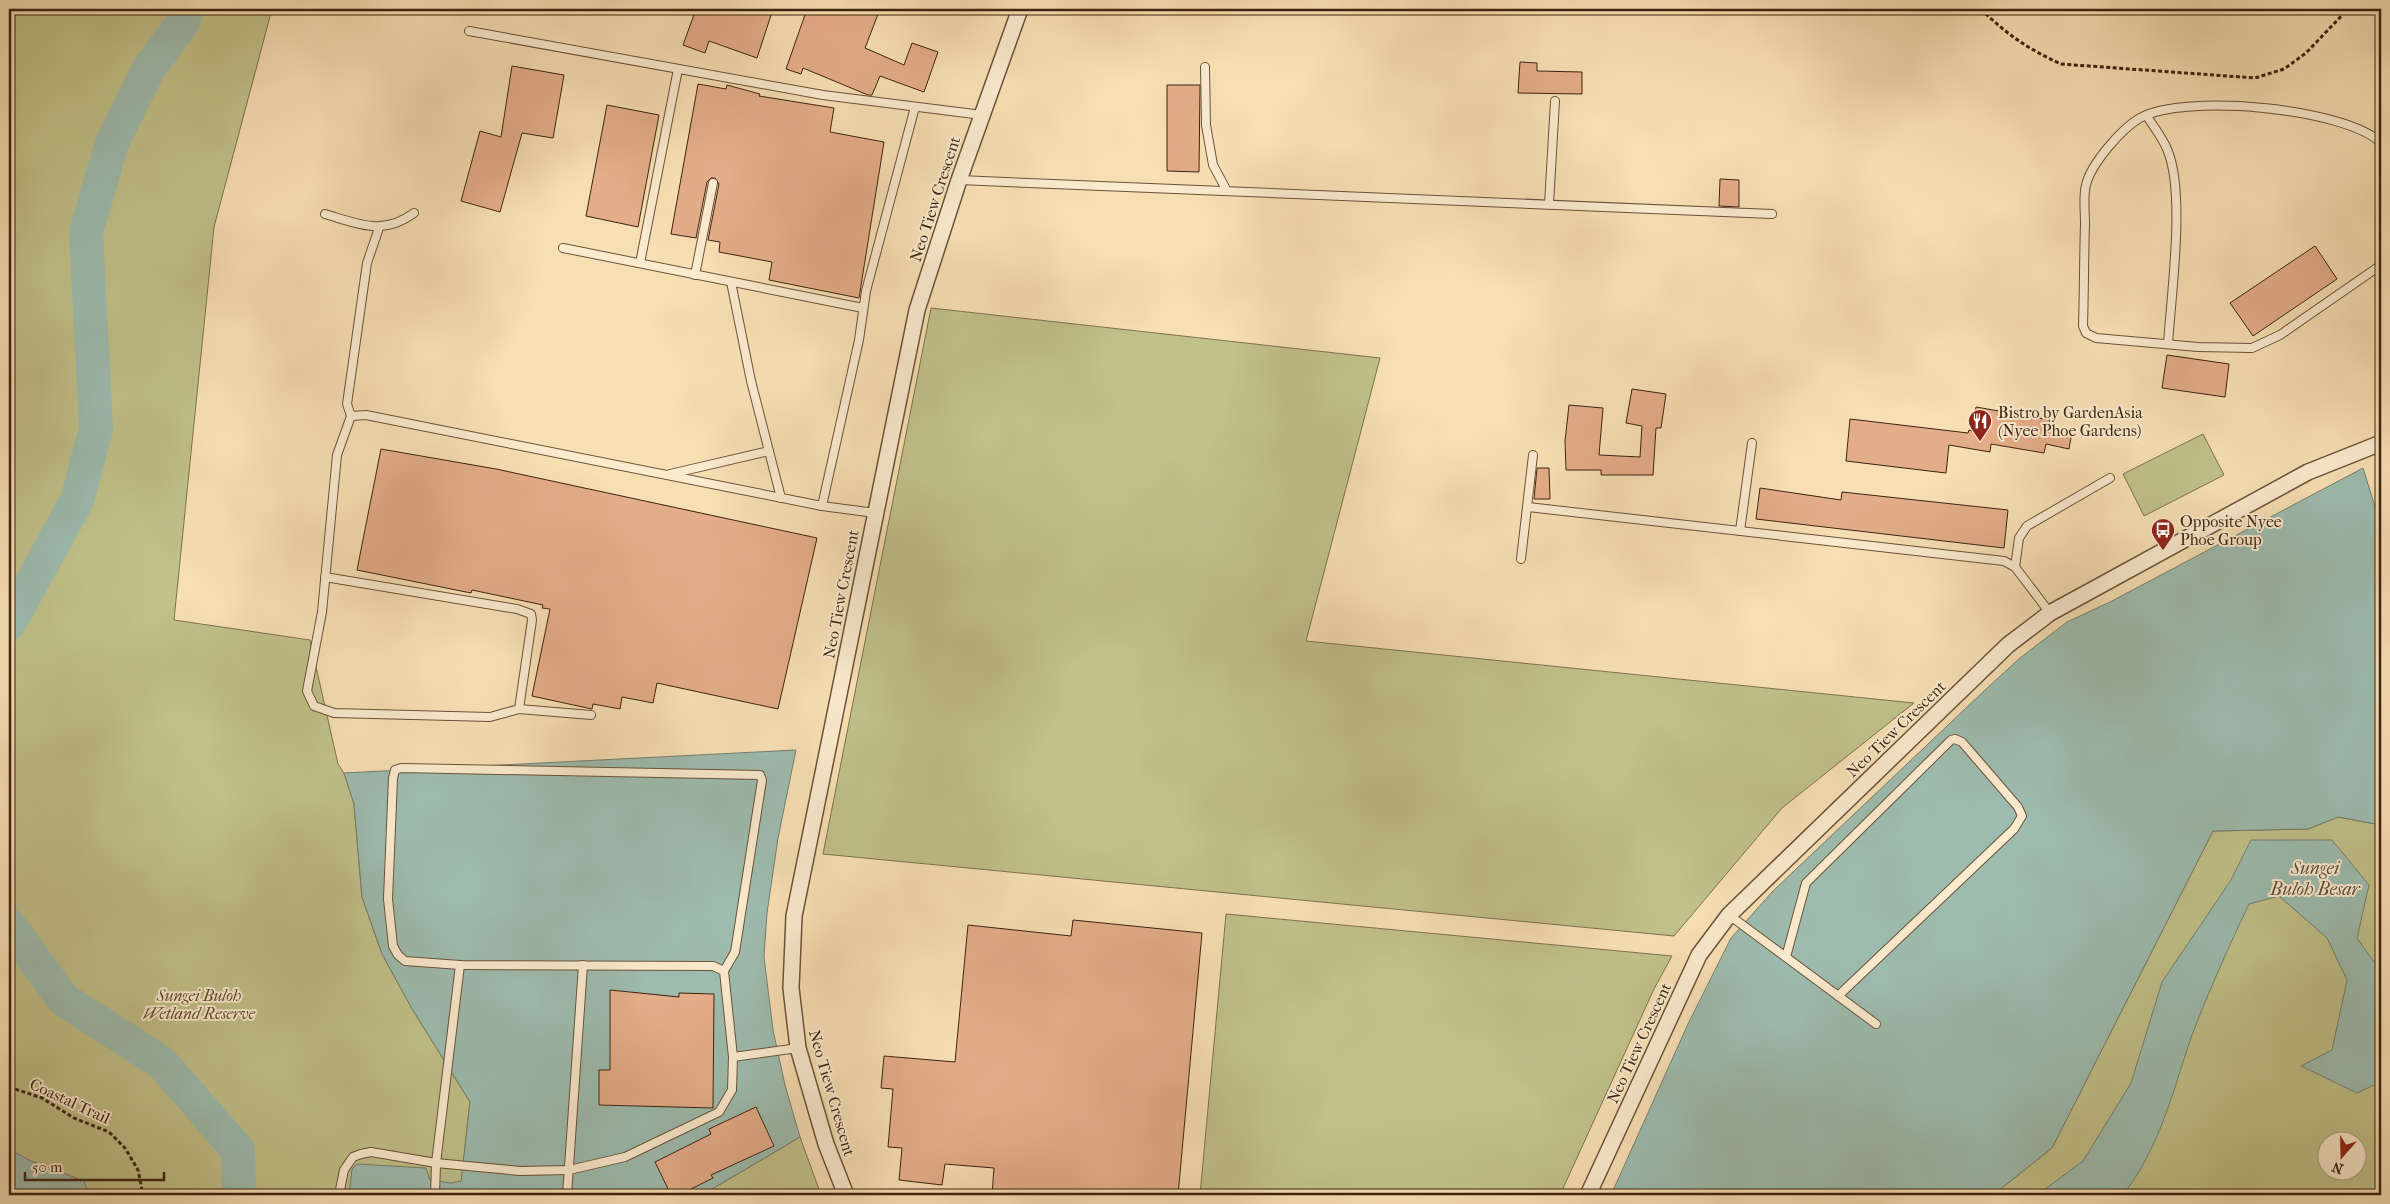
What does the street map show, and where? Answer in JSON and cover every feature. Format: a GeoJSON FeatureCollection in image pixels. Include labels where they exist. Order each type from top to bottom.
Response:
{"type":"FeatureCollection","features":[{"type":"Feature","properties":{"kind":"street","name":"Neo Tiew Crescent"},"geometry":{"type":"LineString","coordinates":[[846,1195],[826,1144],[798,1048],[791,988],[794,916],[917,310],[959,180],[1020,9]]}},
{"type":"Feature","properties":{"kind":"street","name":"Neo Tiew Crescent"},"geometry":{"type":"LineString","coordinates":[[1588,1195],[1699,955],[1729,915],[2008,645],[2050,613],[2308,472],[2381,443]]}},
{"type":"Feature","properties":{"kind":"lane"},"geometry":{"type":"LineString","coordinates":[[469,31],[823,95],[982,115]]}},
{"type":"Feature","properties":{"kind":"lane"},"geometry":{"type":"LineString","coordinates":[[1205,67],[1206,125],[1210,149],[1214,166],[1227,190]]}},
{"type":"Feature","properties":{"kind":"lane"},"geometry":{"type":"LineString","coordinates":[[640,263],[678,69]]}},
{"type":"Feature","properties":{"kind":"lane"},"geometry":{"type":"LineString","coordinates":[[1549,204],[1555,101]]}},
{"type":"Feature","properties":{"kind":"lane"},"geometry":{"type":"LineString","coordinates":[[2381,143],[2373,135],[2309,114],[2247,106],[2178,107],[2140,118],[2108,146],[2086,185],[2083,326],[2086,333],[2096,338],[2252,348],[2280,335],[2381,265]]}},
{"type":"Feature","properties":{"kind":"lane"},"geometry":{"type":"LineString","coordinates":[[822,506],[859,340],[866,291],[916,107]]}},
{"type":"Feature","properties":{"kind":"lane"},"geometry":{"type":"LineString","coordinates":[[2147,116],[2167,150],[2175,190],[2175,239],[2168,344]]}},
{"type":"Feature","properties":{"kind":"lane"},"geometry":{"type":"LineString","coordinates":[[959,180],[1772,214]]}},
{"type":"Feature","properties":{"kind":"lane"},"geometry":{"type":"LineString","coordinates":[[695,275],[713,183]]}},
{"type":"Feature","properties":{"kind":"lane"},"geometry":{"type":"LineString","coordinates":[[325,214],[379,228],[400,224],[414,213]]}},
{"type":"Feature","properties":{"kind":"lane"},"geometry":{"type":"LineString","coordinates":[[379,228],[367,263],[346,404],[351,416],[337,455],[322,612],[307,691],[314,706],[334,713],[490,717],[519,709],[591,715]]}},
{"type":"Feature","properties":{"kind":"lane"},"geometry":{"type":"LineString","coordinates":[[563,248],[864,308]]}},
{"type":"Feature","properties":{"kind":"lane"},"geometry":{"type":"LineString","coordinates":[[732,282],[751,381],[781,498]]}},
{"type":"Feature","properties":{"kind":"lane"},"geometry":{"type":"LineString","coordinates":[[351,416],[366,415],[822,506],[875,513]]}},
{"type":"Feature","properties":{"kind":"lane"},"geometry":{"type":"LineString","coordinates":[[1740,531],[1752,443]]}},
{"type":"Feature","properties":{"kind":"lane"},"geometry":{"type":"LineString","coordinates":[[668,474],[769,450]]}},
{"type":"Feature","properties":{"kind":"lane"},"geometry":{"type":"LineString","coordinates":[[1522,559],[1533,455]]}},
{"type":"Feature","properties":{"kind":"lane"},"geometry":{"type":"LineString","coordinates":[[2015,567],[2019,538],[2027,526],[2110,478]]}},
{"type":"Feature","properties":{"kind":"lane"},"geometry":{"type":"LineString","coordinates":[[1528,507],[2004,561],[2015,567],[2050,613]]}},
{"type":"Feature","properties":{"kind":"lane"},"geometry":{"type":"LineString","coordinates":[[325,577],[517,609],[531,614],[532,620],[519,709]]}},
{"type":"Feature","properties":{"kind":"lane"},"geometry":{"type":"LineString","coordinates":[[1786,957],[1806,883],[1951,740],[1955,739],[1962,742],[2018,807],[2022,816],[2014,829],[1838,996]]}},
{"type":"Feature","properties":{"kind":"lane"},"geometry":{"type":"LineString","coordinates":[[339,1195],[344,1170],[353,1157],[371,1152],[436,1163],[520,1171],[569,1170],[626,1157],[718,1112],[732,1090],[733,1057],[724,972],[735,952],[762,780],[760,774],[401,768],[395,770],[393,778],[388,899],[393,946],[398,955],[406,961],[460,965],[713,966],[724,972]]}},
{"type":"Feature","properties":{"kind":"lane"},"geometry":{"type":"LineString","coordinates":[[1729,915],[1876,1024]]}},
{"type":"Feature","properties":{"kind":"lane"},"geometry":{"type":"LineString","coordinates":[[435,1195],[436,1163],[460,965]]}},
{"type":"Feature","properties":{"kind":"lane"},"geometry":{"type":"LineString","coordinates":[[567,1195],[583,965]]}},
{"type":"Feature","properties":{"kind":"lane"},"geometry":{"type":"LineString","coordinates":[[733,1057],[798,1048]]}},
{"type":"Feature","properties":{"kind":"path"},"geometry":{"type":"LineString","coordinates":[[1980,9],[2000,29],[2032,51],[2061,64],[2255,78],[2284,69],[2306,53],[2348,9]]}},
{"type":"Feature","properties":{"kind":"path","name":"Coastal Trail"},"geometry":{"type":"LineString","coordinates":[[9,1087],[42,1098],[74,1118],[109,1132],[125,1148],[138,1170],[143,1195]]}},
{"type":"Feature","properties":{"kind":"green space","name":"Sungei Buloh Wetland Reserve"},"geometry":{"type":"Polygon","coordinates":[[[9,9],[272,9],[214,227],[174,620],[310,640],[338,764],[344,773],[354,804],[362,897],[382,954],[411,1007],[470,1102],[461,1184],[375,1195],[9,1195],[9,9]]]}},
{"type":"Feature","properties":{"kind":"green space"},"geometry":{"type":"Polygon","coordinates":[[[931,308],[1380,358],[1306,641],[1914,703],[1782,808],[1674,936],[823,854],[931,308]]]}},
{"type":"Feature","properties":{"kind":"green space"},"geometry":{"type":"Polygon","coordinates":[[[2203,434],[2224,475],[2144,516],[2123,474],[2203,434]]]}},
{"type":"Feature","properties":{"kind":"green space"},"geometry":{"type":"Polygon","coordinates":[[[2338,817],[2381,825],[2381,1195],[1993,1195],[2052,1148],[2213,831],[2308,829],[2338,817]]]}},
{"type":"Feature","properties":{"kind":"green space"},"geometry":{"type":"Polygon","coordinates":[[[1226,914],[1672,956],[1654,989],[1560,1195],[1200,1195],[1226,914]]]}},
{"type":"Feature","properties":{"kind":"green space"},"geometry":{"type":"Polygon","coordinates":[[[800,1137],[821,1195],[702,1195],[800,1137]]]}},
{"type":"Feature","properties":{"kind":"water"},"geometry":{"type":"Polygon","coordinates":[[[2363,468],[2381,526],[2381,825],[2338,817],[2308,829],[2213,831],[2052,1148],[1993,1195],[1611,1195],[1688,1024],[1731,938],[1773,891],[1985,690],[2020,658],[2067,622],[2110,602],[2363,468]]]}},
{"type":"Feature","properties":{"kind":"water"},"geometry":{"type":"Polygon","coordinates":[[[796,750],[778,838],[767,913],[764,957],[773,1030],[785,1085],[800,1137],[702,1195],[349,1195],[352,1169],[357,1164],[426,1168],[430,1180],[451,1183],[461,1181],[470,1102],[411,1007],[382,954],[362,897],[354,804],[344,773],[796,750]]]}},
{"type":"Feature","properties":{"kind":"water","name":"Sungei Buloh Besar"},"geometry":{"type":"Polygon","coordinates":[[[2251,840],[2332,840],[2369,885],[2357,938],[2374,962],[2381,959],[2381,1082],[2357,1093],[2301,1066],[2332,1050],[2347,980],[2327,938],[2279,896],[2249,904],[2197,1022],[2156,1139],[2136,1177],[2123,1195],[2037,1195],[2083,1161],[2131,1083],[2162,982],[2231,880],[2251,840]]]}},
{"type":"Feature","properties":{"kind":"water"},"geometry":{"type":"Polygon","coordinates":[[[9,1149],[29,1160],[84,1181],[89,1195],[9,1195],[9,1149]]]}},
{"type":"Feature","properties":{"kind":"building"},"geometry":{"type":"Polygon","coordinates":[[[696,9],[773,9],[757,58],[709,41],[705,53],[683,45],[696,9]]]}},
{"type":"Feature","properties":{"kind":"building"},"geometry":{"type":"Polygon","coordinates":[[[807,9],[880,9],[865,48],[904,65],[912,43],[938,52],[924,92],[880,76],[872,95],[868,95],[803,68],[801,74],[786,69],[807,9]]]}},
{"type":"Feature","properties":{"kind":"building"},"geometry":{"type":"Polygon","coordinates":[[[1520,62],[1537,63],[1537,71],[1582,72],[1582,94],[1518,93],[1520,62]]]}},
{"type":"Feature","properties":{"kind":"building"},"geometry":{"type":"Polygon","coordinates":[[[512,66],[564,75],[553,138],[522,133],[500,212],[461,201],[480,131],[501,137],[512,66]]]}},
{"type":"Feature","properties":{"kind":"building"},"geometry":{"type":"Polygon","coordinates":[[[698,84],[726,89],[727,85],[760,94],[759,96],[834,108],[830,132],[884,142],[859,298],[769,280],[772,262],[719,252],[720,242],[708,240],[719,184],[715,178],[711,178],[707,182],[696,238],[671,234],[698,84]]]}},
{"type":"Feature","properties":{"kind":"building"},"geometry":{"type":"Polygon","coordinates":[[[1167,85],[1200,85],[1199,172],[1167,171],[1167,85]]]}},
{"type":"Feature","properties":{"kind":"building"},"geometry":{"type":"Polygon","coordinates":[[[607,105],[659,115],[638,227],[586,216],[607,105]]]}},
{"type":"Feature","properties":{"kind":"building"},"geometry":{"type":"Polygon","coordinates":[[[1720,179],[1739,180],[1739,207],[1719,206],[1720,179]]]}},
{"type":"Feature","properties":{"kind":"building"},"geometry":{"type":"Polygon","coordinates":[[[2315,246],[2337,279],[2253,336],[2230,303],[2315,246]]]}},
{"type":"Feature","properties":{"kind":"building"},"geometry":{"type":"Polygon","coordinates":[[[2167,355],[2229,364],[2225,397],[2162,388],[2167,355]]]}},
{"type":"Feature","properties":{"kind":"building"},"geometry":{"type":"Polygon","coordinates":[[[1632,389],[1666,394],[1661,428],[1656,428],[1653,475],[1601,475],[1601,470],[1566,470],[1565,441],[1569,405],[1603,408],[1599,455],[1640,457],[1642,426],[1626,423],[1632,389]]]}},
{"type":"Feature","properties":{"kind":"building"},"geometry":{"type":"Polygon","coordinates":[[[1976,407],[2050,420],[2049,427],[2072,432],[2069,449],[2046,444],[2044,453],[1991,444],[1990,452],[1949,445],[1946,473],[1846,461],[1850,419],[1968,433],[1969,430],[1972,431],[1976,407]]]}},
{"type":"Feature","properties":{"kind":"building"},"geometry":{"type":"Polygon","coordinates":[[[381,449],[496,469],[817,538],[778,709],[657,683],[653,703],[622,697],[620,709],[593,704],[592,709],[532,696],[550,609],[542,608],[543,605],[472,590],[471,593],[357,570],[381,449]]]}},
{"type":"Feature","properties":{"kind":"building"},"geometry":{"type":"Polygon","coordinates":[[[1537,468],[1549,468],[1550,499],[1534,499],[1537,468]]]}},
{"type":"Feature","properties":{"kind":"building"},"geometry":{"type":"Polygon","coordinates":[[[1760,488],[1841,500],[1842,492],[2008,510],[2004,548],[1756,519],[1760,488]]]}},
{"type":"Feature","properties":{"kind":"building"},"geometry":{"type":"Polygon","coordinates":[[[1073,920],[1202,933],[1178,1195],[992,1195],[994,1168],[945,1164],[942,1185],[899,1180],[902,1148],[888,1147],[893,1089],[881,1088],[884,1056],[955,1062],[968,925],[1071,936],[1073,920]]]}},
{"type":"Feature","properties":{"kind":"building"},"geometry":{"type":"Polygon","coordinates":[[[610,990],[679,997],[679,993],[714,994],[713,1108],[599,1105],[599,1070],[610,1070],[610,990]]]}},
{"type":"Feature","properties":{"kind":"building"},"geometry":{"type":"Polygon","coordinates":[[[756,1107],[774,1146],[711,1175],[713,1178],[679,1195],[671,1195],[655,1162],[711,1134],[709,1129],[756,1107]]]}},
{"type":"Feature","properties":{"kind":"waterway"},"geometry":{"type":"LineString","coordinates":[[9,624],[77,500],[96,429],[86,232],[112,143],[148,70],[183,22],[187,9]]}},
{"type":"Feature","properties":{"kind":"waterway"},"geometry":{"type":"LineString","coordinates":[[9,925],[63,999],[162,1063],[238,1150],[239,1195]]}},
{"type":"Feature","properties":{"kind":"place","name":"Bistro by GardenAsia (Nyee Phoe Gardens)"},"geometry":{"type":"Point","coordinates":[1980,442]}},
{"type":"Feature","properties":{"kind":"place","name":"Opposite Nyee Phoe Group"},"geometry":{"type":"Point","coordinates":[2163,551]}}]}
